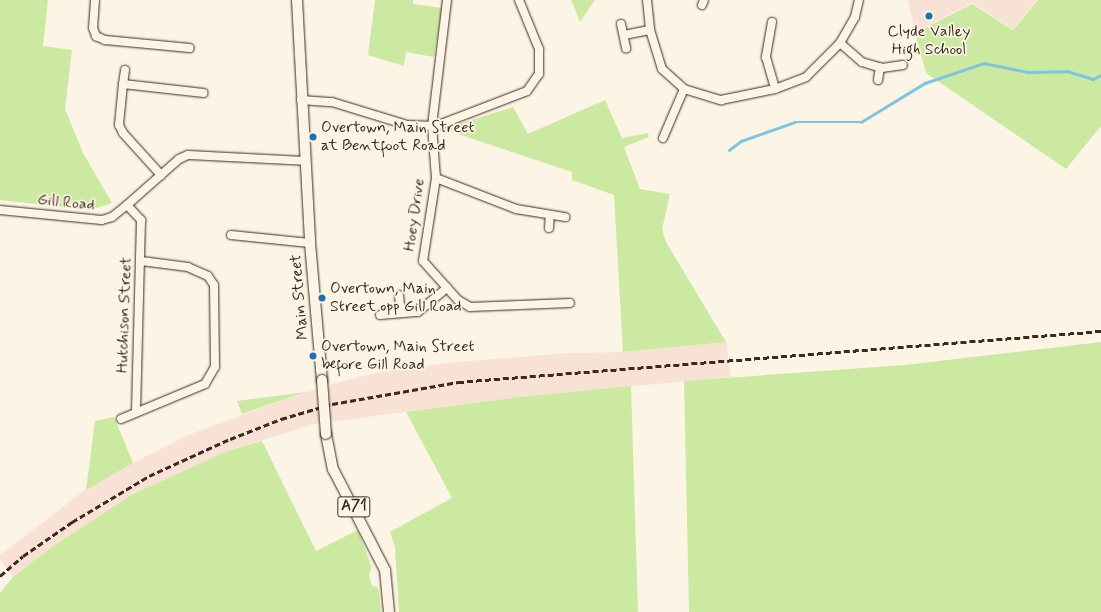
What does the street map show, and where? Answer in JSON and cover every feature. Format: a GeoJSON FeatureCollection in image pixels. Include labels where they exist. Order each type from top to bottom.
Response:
{"type":"FeatureCollection","features":[{"type":"Feature","properties":{"kind":"main road","name":"Main Street"},"geometry":{"type":"LineString","coordinates":[[297,0],[301,100],[310,243],[326,434],[333,468],[372,542],[387,579],[390,612]]}},
{"type":"Feature","properties":{"kind":"street"},"geometry":{"type":"LineString","coordinates":[[95,0],[93,28],[96,36],[105,40],[190,48]]}},
{"type":"Feature","properties":{"kind":"street","name":"Hoey Drive"},"geometry":{"type":"LineString","coordinates":[[447,0],[432,126],[436,178],[422,261],[458,300],[470,307],[570,303]]}},
{"type":"Feature","properties":{"kind":"street"},"geometry":{"type":"LineString","coordinates":[[301,100],[332,102],[407,125],[432,126],[527,91],[540,74],[539,50],[519,0]]}},
{"type":"Feature","properties":{"kind":"street"},"geometry":{"type":"LineString","coordinates":[[647,0],[650,30],[662,69],[684,89],[721,100],[775,89],[806,77],[840,43],[855,17],[859,0]]}},
{"type":"Feature","properties":{"kind":"street"},"geometry":{"type":"LineString","coordinates":[[772,22],[766,57],[775,89]]}},
{"type":"Feature","properties":{"kind":"street"},"geometry":{"type":"LineString","coordinates":[[620,24],[624,35],[626,48]]}},
{"type":"Feature","properties":{"kind":"street"},"geometry":{"type":"LineString","coordinates":[[624,35],[650,30]]}},
{"type":"Feature","properties":{"kind":"street"},"geometry":{"type":"LineString","coordinates":[[840,43],[862,62],[880,67],[903,65]]}},
{"type":"Feature","properties":{"kind":"street"},"geometry":{"type":"LineString","coordinates":[[878,80],[880,67]]}},
{"type":"Feature","properties":{"kind":"street"},"geometry":{"type":"LineString","coordinates":[[125,70],[119,125],[123,133],[161,175]]}},
{"type":"Feature","properties":{"kind":"street"},"geometry":{"type":"LineString","coordinates":[[123,84],[203,93]]}},
{"type":"Feature","properties":{"kind":"street"},"geometry":{"type":"LineString","coordinates":[[663,138],[684,89]]}},
{"type":"Feature","properties":{"kind":"street","name":"Gill Road"},"geometry":{"type":"LineString","coordinates":[[0,210],[102,220],[112,217],[179,159],[188,155],[305,161]]}},
{"type":"Feature","properties":{"kind":"street"},"geometry":{"type":"LineString","coordinates":[[436,178],[516,209],[565,217]]}},
{"type":"Feature","properties":{"kind":"street","name":"Hutchison Street"},"geometry":{"type":"LineString","coordinates":[[127,205],[141,220],[136,412]]}},
{"type":"Feature","properties":{"kind":"street"},"geometry":{"type":"LineString","coordinates":[[549,228],[550,215]]}},
{"type":"Feature","properties":{"kind":"street"},"geometry":{"type":"LineString","coordinates":[[231,235],[310,243]]}},
{"type":"Feature","properties":{"kind":"street"},"geometry":{"type":"LineString","coordinates":[[121,419],[205,384],[215,367],[214,284],[208,276],[188,267],[141,261]]}},
{"type":"Feature","properties":{"kind":"street"},"geometry":{"type":"LineString","coordinates":[[380,315],[418,312],[447,288]]}},
{"type":"Feature","properties":{"kind":"street"},"geometry":{"type":"LineString","coordinates":[[399,295],[402,313]]}},
{"type":"Feature","properties":{"kind":"shaded area","name":"Clyde Valley High School"},"geometry":{"type":"Polygon","coordinates":[[[908,0],[1037,0],[1013,29],[972,3],[915,32],[908,0]]]}},
{"type":"Feature","properties":{"kind":"shaded area"},"geometry":{"type":"Polygon","coordinates":[[[726,342],[731,377],[519,397],[314,424],[225,452],[133,494],[53,546],[13,577],[0,559],[0,555],[85,490],[133,463],[188,435],[305,392],[331,387],[332,384],[376,373],[447,363],[568,353],[623,352],[726,342]]]}},
{"type":"Feature","properties":{"kind":"green space"},"geometry":{"type":"Polygon","coordinates":[[[0,0],[48,0],[43,46],[72,50],[65,109],[83,153],[112,203],[91,210],[0,200],[0,0]]]}},
{"type":"Feature","properties":{"kind":"green space"},"geometry":{"type":"Polygon","coordinates":[[[375,0],[413,0],[413,4],[442,8],[434,57],[406,52],[404,66],[368,55],[375,0]]]}},
{"type":"Feature","properties":{"kind":"green space"},"geometry":{"type":"Polygon","coordinates":[[[571,0],[595,0],[580,22],[571,0]]]}},
{"type":"Feature","properties":{"kind":"green space"},"geometry":{"type":"Polygon","coordinates":[[[1038,0],[1101,0],[1101,126],[1066,169],[926,73],[915,33],[972,4],[1013,30],[1038,0]]]}},
{"type":"Feature","properties":{"kind":"green space"},"geometry":{"type":"Polygon","coordinates":[[[605,100],[622,138],[648,133],[649,137],[624,147],[640,189],[670,194],[662,229],[666,242],[726,342],[623,352],[614,195],[572,180],[572,172],[443,129],[513,107],[528,134],[605,100]]]}},
{"type":"Feature","properties":{"kind":"green space"},"geometry":{"type":"Polygon","coordinates":[[[1101,342],[1101,612],[689,612],[684,381],[905,365],[1101,342]]]}},
{"type":"Feature","properties":{"kind":"green space"},"geometry":{"type":"Polygon","coordinates":[[[631,386],[638,612],[399,612],[395,547],[390,532],[452,498],[406,412],[519,397],[631,386]]]}},
{"type":"Feature","properties":{"kind":"green space"},"geometry":{"type":"Polygon","coordinates":[[[305,392],[242,414],[237,401],[305,392]]]}},
{"type":"Feature","properties":{"kind":"green space"},"geometry":{"type":"Polygon","coordinates":[[[114,417],[133,463],[86,490],[95,421],[114,417]]]}},
{"type":"Feature","properties":{"kind":"green space"},"geometry":{"type":"Polygon","coordinates":[[[262,441],[316,551],[358,530],[372,568],[369,574],[372,586],[377,587],[379,592],[381,612],[0,612],[0,593],[13,577],[53,546],[133,494],[225,452],[262,441]]]}},
{"type":"Feature","properties":{"kind":"waterway"},"geometry":{"type":"LineString","coordinates":[[729,150],[741,141],[795,122],[861,122],[925,83],[984,63],[1028,72],[1067,71],[1093,79],[1101,75]]}},
{"type":"Feature","properties":{"kind":"railway"},"geometry":{"type":"LineString","coordinates":[[0,576],[23,556],[72,522],[149,476],[230,439],[281,419],[332,404],[458,382],[1101,331]]}},
{"type":"Feature","properties":{"kind":"place","name":"Clyde Valley High School"},"geometry":{"type":"Point","coordinates":[929,16]}},
{"type":"Feature","properties":{"kind":"place","name":"Overtown, Main Street at Bentfoot Road"},"geometry":{"type":"Point","coordinates":[313,137]}},
{"type":"Feature","properties":{"kind":"place","name":"Overtown, Main Street opp Gill Road"},"geometry":{"type":"Point","coordinates":[322,298]}},
{"type":"Feature","properties":{"kind":"place","name":"Overtown, Main Street before Gill Road"},"geometry":{"type":"Point","coordinates":[313,356]}}]}
